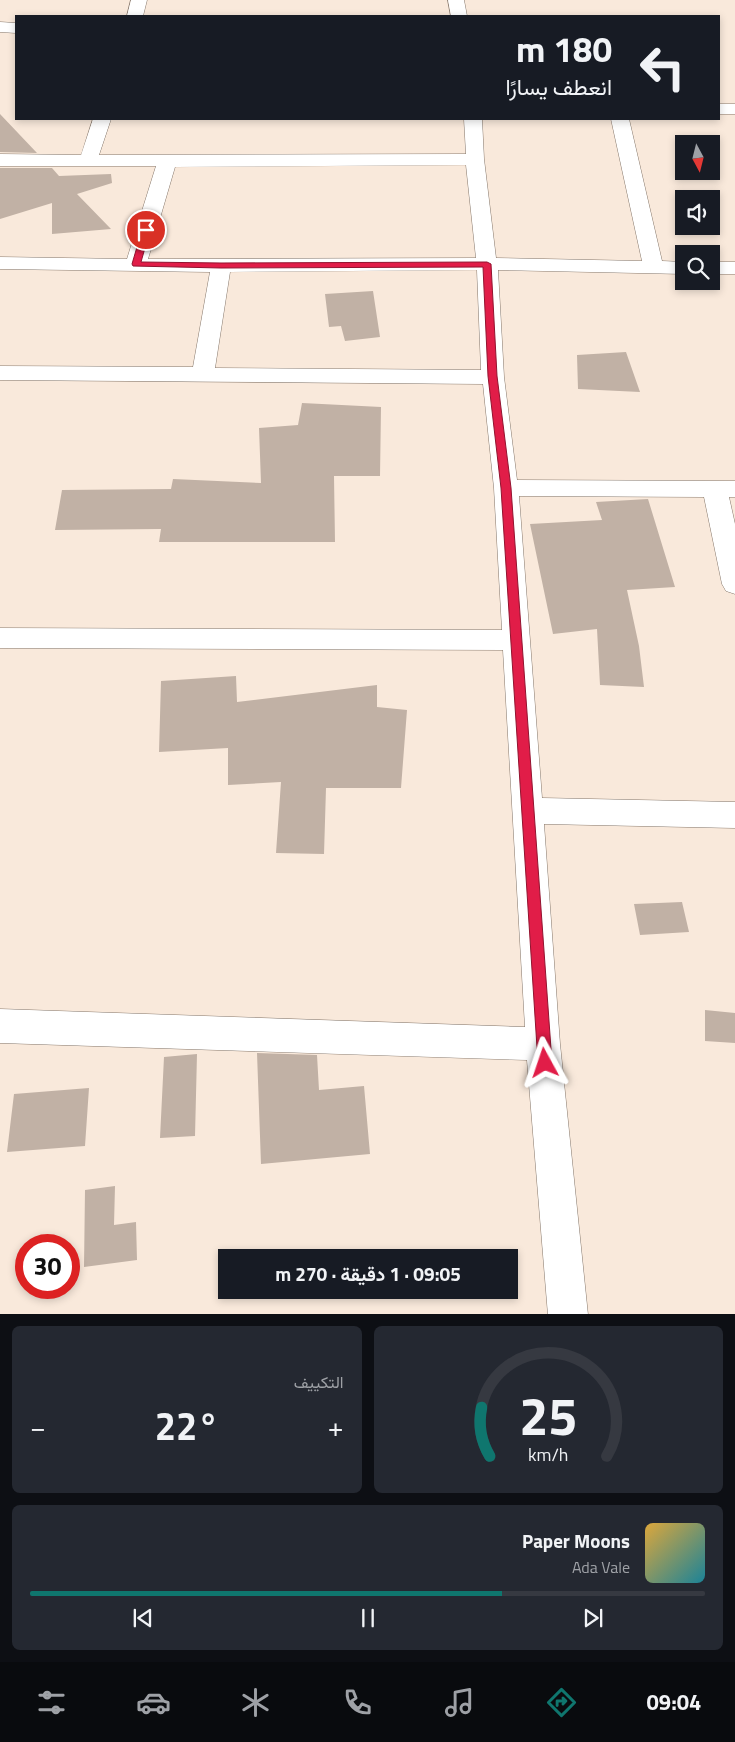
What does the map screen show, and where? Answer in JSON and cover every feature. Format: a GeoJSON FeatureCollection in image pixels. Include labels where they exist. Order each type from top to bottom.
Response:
{"type":"FeatureCollection","features":[{"type":"Feature","properties":{"kind":"street"},"geometry":{"type":"LineString","coordinates":[[135,15],[139,0]]}},
{"type":"Feature","properties":{"kind":"street"},"geometry":{"type":"LineString","coordinates":[[456,0],[459,15]]}},
{"type":"Feature","properties":{"kind":"street"},"geometry":{"type":"LineString","coordinates":[[0,27],[15,28]]}},
{"type":"Feature","properties":{"kind":"street"},"geometry":{"type":"LineString","coordinates":[[720,109],[735,109]]}},
{"type":"Feature","properties":{"kind":"street"},"geometry":{"type":"LineString","coordinates":[[88,160],[102,120]]}},
{"type":"Feature","properties":{"kind":"street"},"geometry":{"type":"LineString","coordinates":[[473,120],[475,159],[487,264],[493,376],[506,488],[543,1044],[568,1314]]}},
{"type":"Feature","properties":{"kind":"street"},"geometry":{"type":"LineString","coordinates":[[620,120],[653,267]]}},
{"type":"Feature","properties":{"kind":"street"},"geometry":{"type":"LineString","coordinates":[[0,160],[167,162],[475,159]]}},
{"type":"Feature","properties":{"kind":"street"},"geometry":{"type":"LineString","coordinates":[[136,264],[167,162]]}},
{"type":"Feature","properties":{"kind":"street"},"geometry":{"type":"LineString","coordinates":[[0,263],[221,266],[487,264],[675,268]]}},
{"type":"Feature","properties":{"kind":"street"},"geometry":{"type":"LineString","coordinates":[[203,375],[221,266]]}},
{"type":"Feature","properties":{"kind":"street"},"geometry":{"type":"LineString","coordinates":[[720,268],[735,268]]}},
{"type":"Feature","properties":{"kind":"street"},"geometry":{"type":"LineString","coordinates":[[0,373],[493,376]]}},
{"type":"Feature","properties":{"kind":"street"},"geometry":{"type":"LineString","coordinates":[[506,488],[725,489],[735,584]]}},
{"type":"Feature","properties":{"kind":"street"},"geometry":{"type":"LineString","coordinates":[[0,638],[516,640]]}},
{"type":"Feature","properties":{"kind":"street"},"geometry":{"type":"LineString","coordinates":[[528,812],[735,815]]}},
{"type":"Feature","properties":{"kind":"street"},"geometry":{"type":"LineString","coordinates":[[0,1026],[543,1044]]}},
{"type":"Feature","properties":{"kind":"building"},"geometry":{"type":"Polygon","coordinates":[[[0,114],[37,153],[0,152],[0,114]]]}},
{"type":"Feature","properties":{"kind":"building"},"geometry":{"type":"Polygon","coordinates":[[[0,168],[52,168],[59,176],[111,174],[112,183],[77,194],[111,229],[52,234],[52,203],[0,219],[0,168]]]}},
{"type":"Feature","properties":{"kind":"building"},"geometry":{"type":"Polygon","coordinates":[[[373,291],[380,337],[345,341],[341,326],[329,327],[325,294],[373,291]]]}},
{"type":"Feature","properties":{"kind":"building"},"geometry":{"type":"Polygon","coordinates":[[[626,352],[640,392],[578,389],[577,355],[626,352]]]}},
{"type":"Feature","properties":{"kind":"building"},"geometry":{"type":"Polygon","coordinates":[[[302,403],[381,407],[380,476],[334,476],[335,542],[159,542],[161,529],[55,530],[62,490],[171,489],[173,479],[261,483],[259,428],[298,425],[302,403]]]}},
{"type":"Feature","properties":{"kind":"building"},"geometry":{"type":"Polygon","coordinates":[[[648,499],[675,587],[627,590],[639,646],[644,687],[600,685],[597,629],[553,634],[530,524],[602,520],[596,502],[648,499]]]}},
{"type":"Feature","properties":{"kind":"building"},"geometry":{"type":"Polygon","coordinates":[[[236,676],[237,702],[377,685],[377,707],[407,710],[401,788],[326,788],[324,854],[276,853],[281,782],[228,785],[228,748],[159,752],[161,681],[236,676]]]}},
{"type":"Feature","properties":{"kind":"building"},"geometry":{"type":"Polygon","coordinates":[[[682,902],[689,932],[640,935],[634,904],[682,902]]]}},
{"type":"Feature","properties":{"kind":"building"},"geometry":{"type":"Polygon","coordinates":[[[705,1010],[735,1013],[735,1043],[705,1041],[705,1010]]]}},
{"type":"Feature","properties":{"kind":"building"},"geometry":{"type":"Polygon","coordinates":[[[257,1053],[317,1055],[319,1090],[364,1086],[370,1154],[261,1164],[257,1053]]]}},
{"type":"Feature","properties":{"kind":"building"},"geometry":{"type":"Polygon","coordinates":[[[197,1054],[195,1136],[160,1138],[164,1057],[197,1054]]]}},
{"type":"Feature","properties":{"kind":"building"},"geometry":{"type":"Polygon","coordinates":[[[89,1088],[85,1146],[7,1152],[14,1094],[89,1088]]]}},
{"type":"Feature","properties":{"kind":"building"},"geometry":{"type":"Polygon","coordinates":[[[115,1186],[114,1225],[136,1222],[137,1260],[84,1267],[85,1190],[115,1186]]]}},
{"type":"Feature","properties":{"kind":"route"},"geometry":{"type":"LineString","coordinates":[[146,230],[136,264],[221,266],[487,264],[493,376],[506,488],[545,1063]]}}]}
